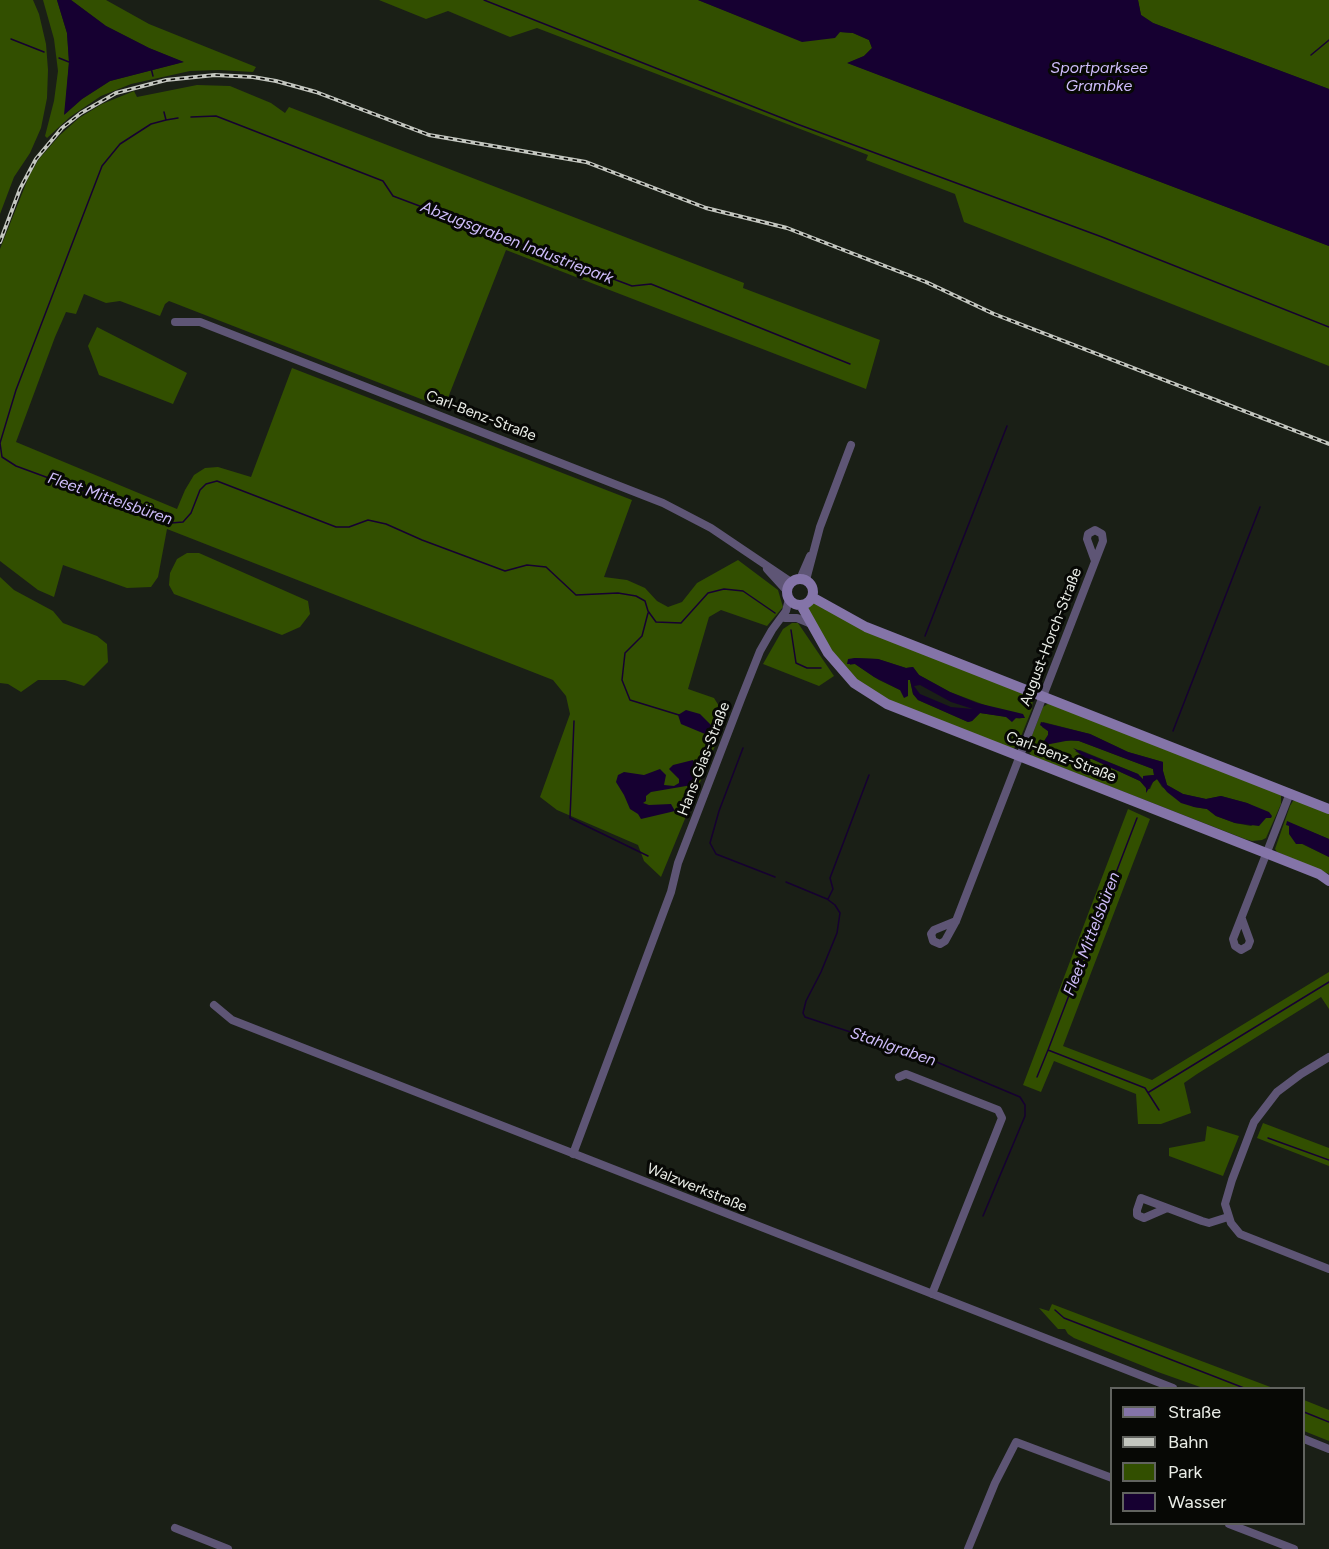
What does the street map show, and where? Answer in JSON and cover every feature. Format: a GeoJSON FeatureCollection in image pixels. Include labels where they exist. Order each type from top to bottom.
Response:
{"type":"FeatureCollection","features":[{"type":"Feature","properties":{"kind":"street","name":"Carl-Benz-Straße"},"geometry":{"type":"LineString","coordinates":[[175,322],[200,322],[663,503],[711,528],[795,586],[794,603],[800,605],[828,653],[854,683],[887,704],[1319,874],[1329,880]]}},
{"type":"Feature","properties":{"kind":"street","name":"Hans-Glas-Straße"},"geometry":{"type":"LineString","coordinates":[[573,1154],[671,892],[678,863],[748,680],[767,637],[786,611],[795,586],[810,565],[811,555],[851,445]]}},
{"type":"Feature","properties":{"kind":"street","name":"August-Horch-Straße"},"geometry":{"type":"LineString","coordinates":[[956,921],[1095,561]]}},
{"type":"Feature","properties":{"kind":"street"},"geometry":{"type":"LineString","coordinates":[[795,586],[812,587],[812,597],[800,605]]}},
{"type":"Feature","properties":{"kind":"street"},"geometry":{"type":"LineString","coordinates":[[812,597],[866,627],[1329,809]]}},
{"type":"Feature","properties":{"kind":"street","name":"Hans-Glas-Straße"},"geometry":{"type":"LineString","coordinates":[[767,637],[800,605]]}},
{"type":"Feature","properties":{"kind":"street"},"geometry":{"type":"LineString","coordinates":[[785,618],[797,618],[809,623]]}},
{"type":"Feature","properties":{"kind":"street"},"geometry":{"type":"LineString","coordinates":[[1242,919],[1290,793]]}},
{"type":"Feature","properties":{"kind":"street","name":"Walzwerkstraße"},"geometry":{"type":"LineString","coordinates":[[214,1005],[232,1020],[1168,1387]]}},
{"type":"Feature","properties":{"kind":"street"},"geometry":{"type":"LineString","coordinates":[[1329,1057],[1277,1092],[1254,1122],[1226,1196],[1228,1217],[1235,1228],[1248,1238],[1329,1269]]}},
{"type":"Feature","properties":{"kind":"street"},"geometry":{"type":"LineString","coordinates":[[899,1077],[906,1074],[998,1110],[1002,1118],[932,1294]]}},
{"type":"Feature","properties":{"kind":"street"},"geometry":{"type":"LineString","coordinates":[[1167,1208],[1209,1223],[1228,1217]]}},
{"type":"Feature","properties":{"kind":"street"},"geometry":{"type":"LineString","coordinates":[[1305,1440],[1329,1449]]}},
{"type":"Feature","properties":{"kind":"street"},"geometry":{"type":"LineString","coordinates":[[968,1549],[995,1483],[1016,1442],[1110,1477]]}},
{"type":"Feature","properties":{"kind":"street"},"geometry":{"type":"LineString","coordinates":[[1232,1525],[1294,1549]]}},
{"type":"Feature","properties":{"kind":"street"},"geometry":{"type":"LineString","coordinates":[[175,1528],[228,1549]]}},
{"type":"Feature","properties":{"kind":"green space"},"geometry":{"type":"Polygon","coordinates":[[[0,0],[33,0],[46,44],[48,70],[47,98],[41,128],[30,153],[14,177],[0,214],[0,0]]]}},
{"type":"Feature","properties":{"kind":"green space"},"geometry":{"type":"Polygon","coordinates":[[[43,0],[57,0],[67,33],[69,62],[65,114],[82,99],[110,81],[183,62],[106,26],[71,0],[106,0],[149,24],[256,67],[253,72],[190,71],[131,84],[101,96],[70,117],[47,138],[45,136],[54,101],[58,71],[54,39],[43,0]]]}},
{"type":"Feature","properties":{"kind":"green space"},"geometry":{"type":"Polygon","coordinates":[[[379,0],[698,0],[802,41],[840,32],[853,33],[869,40],[872,48],[864,56],[848,63],[1329,246],[1329,366],[964,222],[955,194],[866,160],[868,155],[537,28],[510,37],[448,11],[426,19],[379,0]]]}},
{"type":"Feature","properties":{"kind":"green space"},"geometry":{"type":"Polygon","coordinates":[[[1138,0],[1329,0],[1329,89],[1153,23],[1141,15],[1138,0]]]}},
{"type":"Feature","properties":{"kind":"green space"},"geometry":{"type":"Polygon","coordinates":[[[197,85],[230,86],[271,103],[285,113],[289,107],[744,283],[743,288],[880,340],[866,389],[506,250],[444,408],[169,301],[165,304],[160,316],[120,301],[106,303],[84,294],[76,314],[66,312],[55,337],[16,442],[177,509],[194,475],[205,468],[218,467],[251,477],[292,368],[632,500],[604,577],[627,580],[645,588],[657,601],[668,607],[682,602],[697,583],[738,560],[778,590],[783,607],[767,626],[721,610],[709,617],[688,689],[714,698],[724,714],[724,724],[661,877],[644,861],[638,845],[557,810],[540,797],[570,714],[566,696],[553,680],[167,529],[158,577],[151,587],[127,588],[63,565],[54,597],[38,590],[0,561],[0,249],[29,176],[39,159],[60,135],[79,118],[102,104],[134,91],[137,97],[197,85]]]}},
{"type":"Feature","properties":{"kind":"green space"},"geometry":{"type":"Polygon","coordinates":[[[97,327],[187,373],[173,404],[99,375],[88,346],[97,327]]]}},
{"type":"Feature","properties":{"kind":"green space"},"geometry":{"type":"Polygon","coordinates":[[[187,553],[199,553],[308,601],[310,614],[300,627],[282,635],[174,594],[169,585],[170,573],[177,559],[187,553]]]}},
{"type":"Feature","properties":{"kind":"green space"},"geometry":{"type":"Polygon","coordinates":[[[0,577],[14,590],[53,611],[63,623],[97,636],[107,644],[108,662],[84,686],[65,680],[38,680],[21,692],[8,684],[0,683],[0,577]]]}},
{"type":"Feature","properties":{"kind":"green space"},"geometry":{"type":"Polygon","coordinates":[[[816,600],[1033,698],[1032,709],[1018,744],[1013,749],[890,701],[858,681],[831,650],[805,607],[816,600]],[[878,659],[849,660],[850,665],[855,664],[879,680],[900,690],[910,680],[913,694],[918,700],[968,722],[980,713],[1022,719],[950,692],[919,675],[913,667],[906,668],[878,659]]]}},
{"type":"Feature","properties":{"kind":"green space"},"geometry":{"type":"Polygon","coordinates":[[[792,623],[798,623],[834,676],[819,686],[763,664],[783,629],[792,623]]]}},
{"type":"Feature","properties":{"kind":"green space"},"geometry":{"type":"Polygon","coordinates":[[[1049,703],[1281,793],[1281,804],[1266,838],[1252,841],[1245,839],[1032,756],[1028,751],[1028,746],[1043,707],[1049,703]],[[1043,722],[1042,727],[1048,731],[1044,741],[1079,741],[1153,769],[1154,775],[1144,776],[1143,781],[1138,774],[1080,750],[1075,751],[1140,781],[1147,789],[1150,789],[1157,779],[1162,787],[1194,807],[1207,809],[1216,816],[1251,826],[1270,815],[1247,803],[1221,796],[1206,799],[1183,794],[1167,785],[1163,762],[1128,752],[1090,734],[1043,722]]]}},
{"type":"Feature","properties":{"kind":"green space"},"geometry":{"type":"Polygon","coordinates":[[[1298,800],[1329,812],[1329,839],[1287,822],[1302,844],[1329,857],[1329,874],[1277,852],[1275,849],[1290,806],[1293,801],[1298,800]]]}},
{"type":"Feature","properties":{"kind":"green space"},"geometry":{"type":"Polygon","coordinates":[[[1128,809],[1150,819],[1063,1046],[1152,1080],[1329,972],[1329,1009],[1321,997],[1197,1074],[1184,1083],[1191,1113],[1161,1124],[1138,1124],[1136,1094],[1054,1061],[1041,1092],[1023,1085],[1128,809]]]}},
{"type":"Feature","properties":{"kind":"green space"},"geometry":{"type":"Polygon","coordinates":[[[1263,1123],[1329,1148],[1329,1166],[1257,1138],[1263,1123]]]}},
{"type":"Feature","properties":{"kind":"green space"},"geometry":{"type":"Polygon","coordinates":[[[1207,1126],[1239,1136],[1223,1176],[1169,1156],[1169,1148],[1205,1141],[1207,1126]]]}},
{"type":"Feature","properties":{"kind":"green space"},"geometry":{"type":"Polygon","coordinates":[[[1052,1304],[1270,1387],[1200,1387],[1074,1338],[1065,1329],[1058,1329],[1039,1308],[1049,1311],[1052,1304]]]}},
{"type":"Feature","properties":{"kind":"green space"},"geometry":{"type":"Polygon","coordinates":[[[1305,1400],[1329,1410],[1329,1441],[1305,1431],[1305,1400]]]}},
{"type":"Feature","properties":{"kind":"water"},"geometry":{"type":"Polygon","coordinates":[[[57,0],[71,0],[106,26],[149,48],[184,62],[110,81],[82,99],[64,115],[69,62],[67,33],[57,0]]]}},
{"type":"Feature","properties":{"kind":"water","name":"Sportparksee Grambke"},"geometry":{"type":"Polygon","coordinates":[[[698,0],[1138,0],[1141,15],[1153,23],[1329,89],[1329,246],[847,63],[864,56],[872,48],[869,40],[853,33],[840,32],[835,38],[802,42],[698,0]]]}},
{"type":"Feature","properties":{"kind":"water"},"geometry":{"type":"Polygon","coordinates":[[[848,659],[878,659],[906,668],[913,667],[919,675],[950,692],[977,703],[1023,714],[1025,718],[1016,718],[1012,722],[1006,717],[980,713],[968,722],[918,700],[913,694],[910,680],[908,680],[908,696],[904,698],[900,690],[855,664],[847,664],[848,659]],[[920,685],[914,686],[920,694],[951,707],[973,709],[951,702],[920,685]]]}},
{"type":"Feature","properties":{"kind":"water"},"geometry":{"type":"Polygon","coordinates":[[[686,710],[700,714],[716,730],[705,734],[681,724],[678,715],[686,710]]]}},
{"type":"Feature","properties":{"kind":"water"},"geometry":{"type":"Polygon","coordinates":[[[1041,722],[1090,734],[1128,752],[1163,762],[1167,785],[1183,794],[1206,799],[1221,796],[1247,803],[1269,812],[1272,816],[1266,818],[1259,826],[1235,823],[1216,816],[1207,809],[1181,803],[1167,792],[1157,779],[1146,793],[1146,788],[1140,781],[1092,759],[1086,759],[1073,748],[1138,774],[1143,779],[1143,776],[1154,775],[1153,769],[1079,741],[1071,740],[1045,745],[1043,743],[1048,731],[1040,725],[1041,722]]]}},
{"type":"Feature","properties":{"kind":"water"},"geometry":{"type":"Polygon","coordinates":[[[693,760],[698,782],[651,792],[643,803],[671,804],[675,811],[641,819],[630,809],[616,782],[618,775],[624,772],[644,775],[660,769],[666,775],[664,785],[674,786],[679,783],[679,779],[669,769],[673,765],[693,760]]]}},
{"type":"Feature","properties":{"kind":"water"},"geometry":{"type":"Polygon","coordinates":[[[1287,821],[1329,839],[1329,857],[1303,844],[1296,844],[1289,834],[1287,821]]]}},
{"type":"Feature","properties":{"kind":"waterway"},"geometry":{"type":"LineString","coordinates":[[484,0],[797,124],[1102,237],[1329,327]]}},
{"type":"Feature","properties":{"kind":"waterway","name":"Abzugsgraben Industriepark"},"geometry":{"type":"LineString","coordinates":[[11,39],[44,52]]}},
{"type":"Feature","properties":{"kind":"waterway"},"geometry":{"type":"LineString","coordinates":[[1311,55],[1329,40]]}},
{"type":"Feature","properties":{"kind":"waterway","name":"Abzugsgraben Industriepark"},"geometry":{"type":"LineString","coordinates":[[59,58],[69,62]]}},
{"type":"Feature","properties":{"kind":"waterway","name":"Abzugsgraben Industriepark"},"geometry":{"type":"LineString","coordinates":[[151,68],[153,76]]}},
{"type":"Feature","properties":{"kind":"waterway","name":"Fleet Mittelsbüren"},"geometry":{"type":"LineString","coordinates":[[164,112],[166,120],[178,118]]}},
{"type":"Feature","properties":{"kind":"waterway","name":"Abzugsgraben Industriepark"},"geometry":{"type":"LineString","coordinates":[[191,117],[216,116],[383,181],[393,196],[632,286],[651,284],[850,364]]}},
{"type":"Feature","properties":{"kind":"waterway","name":"Fleet Mittelsbüren"},"geometry":{"type":"LineString","coordinates":[[166,120],[151,124],[120,144],[102,166],[16,390],[0,443],[2,457],[16,466],[171,523],[183,522],[191,513],[200,490],[206,484],[217,481],[336,527],[349,527],[368,520],[386,524],[505,571],[527,565],[546,567],[576,595],[618,593],[636,596],[645,601],[648,611],[656,622],[681,623],[708,593],[724,589],[743,591],[775,613]]}},
{"type":"Feature","properties":{"kind":"waterway","name":"Fleet Mittelsbüren"},"geometry":{"type":"LineString","coordinates":[[925,636],[1007,426]]}},
{"type":"Feature","properties":{"kind":"waterway","name":"Fleet Mittelsbüren"},"geometry":{"type":"LineString","coordinates":[[1173,731],[1260,507]]}},
{"type":"Feature","properties":{"kind":"waterway","name":"Stahlgraben"},"geometry":{"type":"LineString","coordinates":[[648,613],[642,636],[625,653],[622,680],[630,700],[679,715]]}},
{"type":"Feature","properties":{"kind":"waterway","name":"Fleet Mittelsbüren"},"geometry":{"type":"LineString","coordinates":[[791,630],[796,663],[807,668],[821,668]]}},
{"type":"Feature","properties":{"kind":"waterway"},"geometry":{"type":"LineString","coordinates":[[574,721],[570,818],[648,856]]}},
{"type":"Feature","properties":{"kind":"waterway","name":"Stahlgraben"},"geometry":{"type":"LineString","coordinates":[[743,748],[719,811],[710,843],[716,854],[775,877]]}},
{"type":"Feature","properties":{"kind":"waterway","name":"Fleet Mittelsbüren"},"geometry":{"type":"LineString","coordinates":[[828,899],[833,889],[830,878],[869,775]]}},
{"type":"Feature","properties":{"kind":"waterway","name":"Fleet Mittelsbüren"},"geometry":{"type":"LineString","coordinates":[[1137,818],[1048,1050],[1145,1088],[1159,1110]]}},
{"type":"Feature","properties":{"kind":"waterway","name":"Stahlgraben"},"geometry":{"type":"LineString","coordinates":[[786,882],[827,899],[840,913],[837,933],[806,1001],[803,1013],[805,1017],[920,1055],[1020,1097],[1025,1105],[1025,1116],[983,1216]]}},
{"type":"Feature","properties":{"kind":"waterway","name":"Fleet Mittelsbüren"},"geometry":{"type":"LineString","coordinates":[[1149,1092],[1329,982]]}},
{"type":"Feature","properties":{"kind":"waterway","name":"Fleet Mittelsbüren"},"geometry":{"type":"LineString","coordinates":[[1037,1077],[1048,1050]]}},
{"type":"Feature","properties":{"kind":"waterway","name":"Fleet Mittelsbüren"},"geometry":{"type":"LineString","coordinates":[[1268,1138],[1329,1160]]}},
{"type":"Feature","properties":{"kind":"waterway","name":"Stahlgraben"},"geometry":{"type":"LineString","coordinates":[[1055,1310],[1064,1318],[1241,1387]]}},
{"type":"Feature","properties":{"kind":"waterway","name":"Stahlgraben"},"geometry":{"type":"LineString","coordinates":[[1305,1412],[1329,1422]]}},
{"type":"Feature","properties":{"kind":"railway"},"geometry":{"type":"LineString","coordinates":[[0,242],[20,189],[36,159],[62,128],[81,113],[116,93],[166,80],[215,75],[253,77],[316,92],[429,135],[586,162],[706,208],[787,228],[926,282],[994,314],[1329,444]]}}]}
